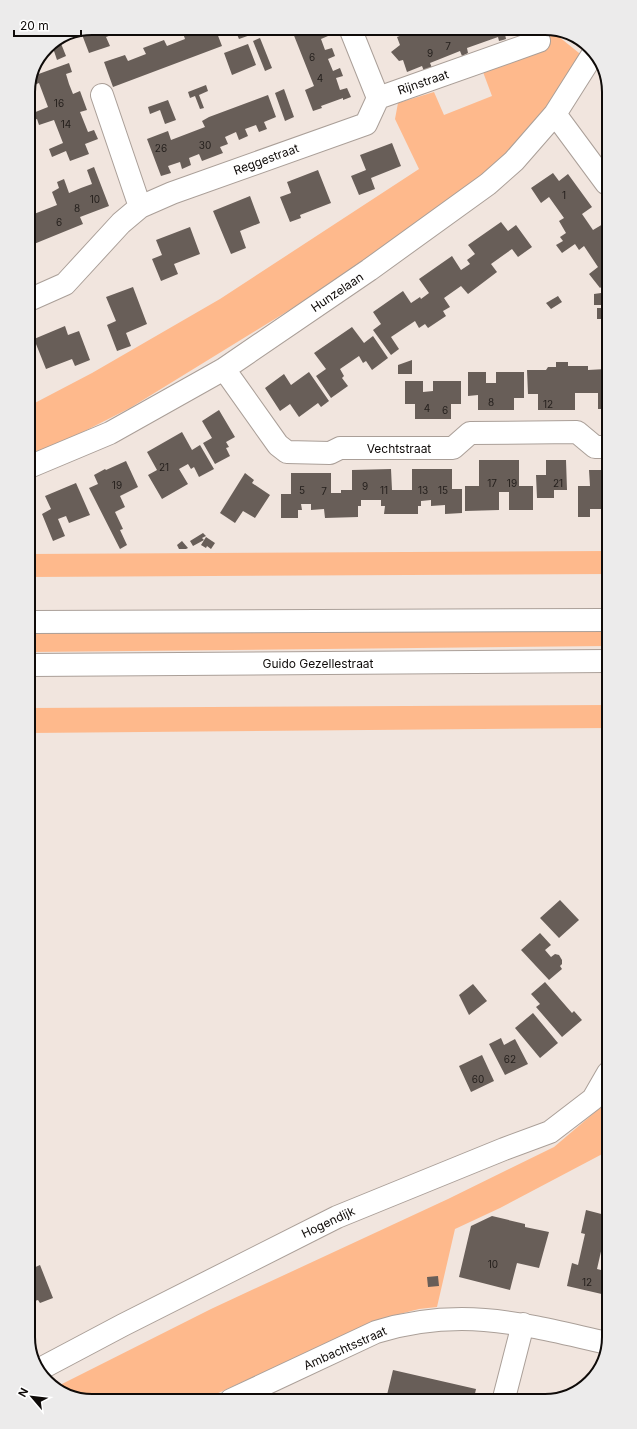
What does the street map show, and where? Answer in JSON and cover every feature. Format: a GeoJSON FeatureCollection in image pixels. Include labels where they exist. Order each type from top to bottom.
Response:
{"type":"FeatureCollection","features":[{"type":"Feature","properties":{"kind":"street"},"geometry":{"type":"LineString","coordinates":[[353,35],[378,98]]}},
{"type":"Feature","properties":{"kind":"street","name":"Rijnstraat"},"geometry":{"type":"LineString","coordinates":[[378,98],[539,41]]}},
{"type":"Feature","properties":{"kind":"street","name":"Hunzelaan"},"geometry":{"type":"LineString","coordinates":[[35,464],[110,433],[224,369],[369,270],[488,184],[514,161],[555,114],[590,58]]}},
{"type":"Feature","properties":{"kind":"street"},"geometry":{"type":"LineString","coordinates":[[102,95],[140,207]]}},
{"type":"Feature","properties":{"kind":"street","name":"Reggestraat"},"geometry":{"type":"LineString","coordinates":[[35,297],[65,284],[121,223],[140,207],[172,193],[366,124],[378,98]]}},
{"type":"Feature","properties":{"kind":"street"},"geometry":{"type":"LineString","coordinates":[[555,114],[602,178]]}},
{"type":"Feature","properties":{"kind":"street","name":"Vechtstraat"},"geometry":{"type":"LineString","coordinates":[[224,369],[278,445],[287,452],[330,453],[340,448],[453,448],[470,433],[577,432],[595,447],[602,447]]}},
{"type":"Feature","properties":{"kind":"street"},"geometry":{"type":"LineString","coordinates":[[35,622],[602,620]]}},
{"type":"Feature","properties":{"kind":"street","name":"Guido Gezellestraat"},"geometry":{"type":"LineString","coordinates":[[35,665],[602,661]]}},
{"type":"Feature","properties":{"kind":"street","name":"Hogendijk"},"geometry":{"type":"LineString","coordinates":[[44,1367],[123,1325],[337,1217],[504,1149],[550,1132],[593,1099],[602,1083]]}},
{"type":"Feature","properties":{"kind":"street","name":"Ambachtsstraat"},"geometry":{"type":"LineString","coordinates":[[244,1394],[376,1332],[399,1325],[428,1320],[461,1318],[494,1320],[523,1324],[602,1342]]}},
{"type":"Feature","properties":{"kind":"street"},"geometry":{"type":"LineString","coordinates":[[505,1394],[523,1324]]}},
{"type":"Feature","properties":{"kind":"shaded area"},"geometry":{"type":"Polygon","coordinates":[[[543,35],[559,37],[584,57],[531,131],[494,172],[314,295],[130,408],[35,454],[35,403],[92,373],[220,299],[419,169],[395,119],[398,103],[434,92],[444,115],[492,96],[483,72],[547,45],[543,35]]]}},
{"type":"Feature","properties":{"kind":"shaded area"},"geometry":{"type":"Polygon","coordinates":[[[602,551],[602,574],[35,577],[35,554],[602,551]]]}},
{"type":"Feature","properties":{"kind":"shaded area"},"geometry":{"type":"Polygon","coordinates":[[[602,629],[602,646],[35,652],[35,631],[602,629]]]}},
{"type":"Feature","properties":{"kind":"shaded area"},"geometry":{"type":"Polygon","coordinates":[[[602,705],[602,728],[35,733],[35,708],[602,705]]]}},
{"type":"Feature","properties":{"kind":"shaded area"},"geometry":{"type":"Polygon","coordinates":[[[602,1104],[602,1154],[500,1208],[455,1229],[437,1307],[419,1309],[392,1316],[362,1327],[216,1394],[88,1394],[70,1390],[61,1385],[211,1309],[448,1199],[554,1147],[601,1107],[602,1104]]]}},
{"type":"Feature","properties":{"kind":"building"},"geometry":{"type":"Polygon","coordinates":[[[112,35],[106,37],[110,46],[89,53],[82,36],[112,35]]]}},
{"type":"Feature","properties":{"kind":"building"},"geometry":{"type":"Polygon","coordinates":[[[184,35],[218,35],[222,46],[113,87],[104,62],[125,55],[128,61],[146,54],[143,48],[164,40],[167,46],[185,39],[184,35]]]}},
{"type":"Feature","properties":{"kind":"building"},"geometry":{"type":"Polygon","coordinates":[[[237,35],[250,35],[239,39],[237,35]]]}},
{"type":"Feature","properties":{"kind":"building"},"geometry":{"type":"Polygon","coordinates":[[[294,35],[328,35],[321,39],[325,50],[332,48],[335,56],[328,59],[333,71],[340,68],[343,76],[336,78],[340,90],[347,88],[351,97],[343,100],[343,98],[321,106],[322,108],[313,111],[305,90],[314,86],[294,35]]]}},
{"type":"Feature","properties":{"kind":"building"},"geometry":{"type":"Polygon","coordinates":[[[403,35],[505,35],[506,39],[499,41],[498,37],[467,48],[468,53],[462,56],[460,51],[430,63],[432,68],[424,71],[422,66],[407,72],[403,60],[399,61],[391,52],[400,45],[397,37],[403,35]]]}},
{"type":"Feature","properties":{"kind":"building"},"geometry":{"type":"Polygon","coordinates":[[[260,38],[272,68],[265,71],[253,41],[260,38]]]}},
{"type":"Feature","properties":{"kind":"building"},"geometry":{"type":"Polygon","coordinates":[[[61,44],[66,56],[57,60],[54,50],[61,44]]]}},
{"type":"Feature","properties":{"kind":"building"},"geometry":{"type":"Polygon","coordinates":[[[248,44],[256,65],[232,75],[224,53],[248,44]]]}},
{"type":"Feature","properties":{"kind":"building"},"geometry":{"type":"Polygon","coordinates":[[[69,63],[72,72],[66,74],[69,84],[73,94],[80,91],[87,110],[80,112],[88,132],[94,130],[98,139],[85,144],[89,154],[70,161],[66,151],[52,157],[49,149],[63,143],[54,120],[39,125],[37,119],[35,120],[35,112],[48,107],[39,83],[36,84],[38,74],[69,63]]]}},
{"type":"Feature","properties":{"kind":"building"},"geometry":{"type":"Polygon","coordinates":[[[206,85],[208,91],[199,95],[204,108],[200,109],[195,96],[190,98],[188,92],[206,85]]]}},
{"type":"Feature","properties":{"kind":"building"},"geometry":{"type":"Polygon","coordinates":[[[284,89],[294,117],[285,121],[275,93],[284,89]]]}},
{"type":"Feature","properties":{"kind":"building"},"geometry":{"type":"Polygon","coordinates":[[[268,95],[276,117],[264,122],[267,129],[259,132],[256,125],[245,129],[248,136],[239,140],[236,132],[225,137],[228,144],[220,147],[223,153],[202,161],[199,154],[189,158],[191,165],[182,169],[180,162],[168,166],[171,173],[161,176],[147,139],[168,131],[171,140],[205,127],[202,121],[209,117],[268,95]]]}},
{"type":"Feature","properties":{"kind":"building"},"geometry":{"type":"Polygon","coordinates":[[[168,100],[176,120],[165,124],[160,110],[150,114],[148,107],[168,100]]]}},
{"type":"Feature","properties":{"kind":"building"},"geometry":{"type":"Polygon","coordinates":[[[392,143],[401,166],[371,178],[375,189],[359,195],[351,176],[366,170],[360,155],[392,143]]]}},
{"type":"Feature","properties":{"kind":"building"},"geometry":{"type":"Polygon","coordinates":[[[94,167],[109,206],[80,217],[83,224],[35,244],[35,214],[57,205],[52,192],[59,188],[57,182],[64,179],[69,193],[92,184],[87,170],[94,167]]]}},
{"type":"Feature","properties":{"kind":"building"},"geometry":{"type":"Polygon","coordinates":[[[318,170],[331,203],[300,215],[301,218],[290,222],[280,197],[291,193],[287,182],[318,170]]]}},
{"type":"Feature","properties":{"kind":"building"},"geometry":{"type":"Polygon","coordinates":[[[553,173],[559,181],[568,174],[592,207],[582,214],[593,230],[602,225],[602,286],[600,288],[589,274],[598,267],[584,246],[579,250],[575,244],[562,253],[556,245],[563,241],[560,237],[566,233],[559,221],[564,218],[549,197],[541,203],[531,188],[553,173]]]}},
{"type":"Feature","properties":{"kind":"building"},"geometry":{"type":"Polygon","coordinates":[[[250,196],[260,223],[240,231],[246,248],[231,254],[213,211],[250,196]]]}},
{"type":"Feature","properties":{"kind":"building"},"geometry":{"type":"Polygon","coordinates":[[[501,222],[508,231],[516,225],[532,247],[518,257],[512,249],[491,264],[497,272],[468,294],[461,286],[444,298],[450,307],[443,311],[446,316],[428,328],[425,324],[419,328],[415,321],[391,337],[399,349],[391,355],[373,330],[381,324],[373,312],[403,291],[411,303],[420,297],[421,299],[429,293],[419,279],[452,256],[461,270],[470,264],[467,260],[475,254],[468,245],[501,222]]]}},
{"type":"Feature","properties":{"kind":"building"},"geometry":{"type":"Polygon","coordinates":[[[190,227],[200,254],[174,264],[178,274],[161,281],[152,259],[162,255],[156,240],[190,227]]]}},
{"type":"Feature","properties":{"kind":"building"},"geometry":{"type":"Polygon","coordinates":[[[133,287],[147,324],[126,333],[131,346],[117,351],[107,325],[116,321],[106,297],[133,287]]]}},
{"type":"Feature","properties":{"kind":"building"},"geometry":{"type":"Polygon","coordinates":[[[601,293],[602,305],[594,305],[594,294],[601,293]]]}},
{"type":"Feature","properties":{"kind":"building"},"geometry":{"type":"Polygon","coordinates":[[[558,296],[562,302],[551,309],[546,303],[558,296]]]}},
{"type":"Feature","properties":{"kind":"building"},"geometry":{"type":"Polygon","coordinates":[[[597,308],[602,308],[602,319],[597,319],[597,308]]]}},
{"type":"Feature","properties":{"kind":"building"},"geometry":{"type":"Polygon","coordinates":[[[65,326],[68,335],[79,331],[90,360],[75,366],[72,359],[46,369],[35,339],[65,326]]]}},
{"type":"Feature","properties":{"kind":"building"},"geometry":{"type":"Polygon","coordinates":[[[352,327],[364,343],[373,336],[388,358],[372,370],[366,361],[363,363],[359,356],[340,369],[344,376],[342,378],[348,386],[331,398],[316,376],[326,369],[314,353],[352,327]]]}},
{"type":"Feature","properties":{"kind":"building"},"geometry":{"type":"Polygon","coordinates":[[[412,360],[412,374],[398,374],[398,365],[412,360]]]}},
{"type":"Feature","properties":{"kind":"building"},"geometry":{"type":"Polygon","coordinates":[[[556,362],[568,362],[568,366],[588,366],[588,370],[602,369],[602,409],[598,409],[598,393],[575,393],[575,410],[538,410],[538,394],[528,394],[527,370],[546,370],[548,367],[556,367],[556,362]]]}},
{"type":"Feature","properties":{"kind":"building"},"geometry":{"type":"Polygon","coordinates":[[[309,372],[329,401],[321,407],[318,403],[299,417],[290,404],[280,411],[265,388],[284,374],[291,385],[309,372]]]}},
{"type":"Feature","properties":{"kind":"building"},"geometry":{"type":"Polygon","coordinates":[[[468,372],[486,372],[486,383],[496,383],[496,372],[524,372],[524,398],[514,398],[514,410],[478,410],[478,395],[468,396],[468,372]]]}},
{"type":"Feature","properties":{"kind":"building"},"geometry":{"type":"Polygon","coordinates":[[[405,381],[423,381],[423,392],[433,391],[433,381],[461,381],[461,404],[451,404],[451,419],[415,419],[415,404],[405,404],[405,381]]]}},
{"type":"Feature","properties":{"kind":"building"},"geometry":{"type":"Polygon","coordinates":[[[219,410],[235,437],[226,442],[229,447],[226,448],[230,456],[215,464],[203,443],[212,438],[202,421],[219,410]]]}},
{"type":"Feature","properties":{"kind":"building"},"geometry":{"type":"Polygon","coordinates":[[[182,432],[192,450],[200,445],[214,469],[199,477],[194,467],[191,469],[188,464],[179,469],[188,484],[162,499],[148,475],[157,470],[147,452],[182,432]]]}},
{"type":"Feature","properties":{"kind":"building"},"geometry":{"type":"Polygon","coordinates":[[[479,460],[519,460],[519,486],[533,486],[533,510],[509,510],[509,492],[499,492],[499,510],[465,511],[465,486],[479,486],[479,460]]]}},
{"type":"Feature","properties":{"kind":"building"},"geometry":{"type":"Polygon","coordinates":[[[546,460],[566,460],[567,490],[554,490],[554,498],[537,498],[536,475],[546,475],[546,460]]]}},
{"type":"Feature","properties":{"kind":"building"},"geometry":{"type":"Polygon","coordinates":[[[126,461],[138,487],[120,496],[125,507],[115,512],[123,529],[120,530],[127,545],[120,549],[89,488],[98,484],[94,475],[126,461]]]}},
{"type":"Feature","properties":{"kind":"building"},"geometry":{"type":"Polygon","coordinates":[[[391,469],[392,490],[412,490],[412,469],[452,469],[452,489],[462,489],[462,513],[445,514],[445,505],[431,506],[431,500],[421,501],[421,506],[418,506],[418,514],[384,514],[385,506],[381,506],[381,500],[361,500],[361,506],[358,506],[358,517],[325,518],[324,509],[311,510],[311,504],[301,504],[302,510],[298,510],[298,518],[281,518],[281,494],[291,494],[291,473],[331,473],[331,493],[341,493],[341,490],[352,490],[352,470],[391,469]]]}},
{"type":"Feature","properties":{"kind":"building"},"geometry":{"type":"Polygon","coordinates":[[[589,470],[602,470],[602,509],[590,509],[590,517],[578,517],[578,486],[590,486],[589,470]]]}},
{"type":"Feature","properties":{"kind":"building"},"geometry":{"type":"Polygon","coordinates":[[[245,473],[254,480],[252,483],[270,495],[255,518],[243,511],[235,523],[220,513],[245,473]]]}},
{"type":"Feature","properties":{"kind":"building"},"geometry":{"type":"Polygon","coordinates":[[[76,483],[90,515],[69,523],[66,516],[58,519],[65,536],[53,541],[42,514],[51,509],[45,496],[76,483]]]}},
{"type":"Feature","properties":{"kind":"building"},"geometry":{"type":"Polygon","coordinates":[[[203,533],[206,536],[202,538],[204,540],[193,546],[190,541],[203,533]]]}},
{"type":"Feature","properties":{"kind":"building"},"geometry":{"type":"Polygon","coordinates":[[[206,537],[215,543],[211,549],[207,546],[206,548],[201,545],[206,537]]]}},
{"type":"Feature","properties":{"kind":"building"},"geometry":{"type":"Polygon","coordinates":[[[182,541],[188,548],[179,549],[177,545],[182,541]]]}},
{"type":"Feature","properties":{"kind":"building"},"geometry":{"type":"Polygon","coordinates":[[[560,900],[579,920],[559,938],[540,918],[560,900]]]}},
{"type":"Feature","properties":{"kind":"building"},"geometry":{"type":"Polygon","coordinates":[[[540,933],[551,945],[545,950],[551,957],[555,954],[559,955],[562,960],[562,964],[560,966],[562,969],[549,980],[521,950],[540,933]]]}},
{"type":"Feature","properties":{"kind":"building"},"geometry":{"type":"Polygon","coordinates":[[[545,982],[572,1013],[574,1011],[582,1020],[562,1037],[536,1007],[540,1004],[531,994],[545,982]]]}},
{"type":"Feature","properties":{"kind":"building"},"geometry":{"type":"Polygon","coordinates":[[[473,984],[487,1001],[469,1015],[459,995],[473,984]]]}},
{"type":"Feature","properties":{"kind":"building"},"geometry":{"type":"Polygon","coordinates":[[[533,1013],[558,1043],[540,1058],[515,1028],[533,1013]]]}},
{"type":"Feature","properties":{"kind":"building"},"geometry":{"type":"Polygon","coordinates":[[[501,1038],[504,1045],[515,1039],[528,1064],[505,1075],[489,1044],[501,1038]]]}},
{"type":"Feature","properties":{"kind":"building"},"geometry":{"type":"Polygon","coordinates":[[[482,1055],[494,1081],[471,1092],[459,1066],[482,1055]]]}},
{"type":"Feature","properties":{"kind":"building"},"geometry":{"type":"Polygon","coordinates":[[[586,1210],[602,1214],[602,1247],[597,1269],[602,1270],[602,1294],[567,1286],[572,1263],[578,1265],[585,1234],[581,1233],[586,1210]]]}},
{"type":"Feature","properties":{"kind":"building"},"geometry":{"type":"Polygon","coordinates":[[[492,1216],[525,1224],[525,1227],[549,1232],[539,1268],[517,1263],[510,1290],[459,1277],[471,1226],[492,1216]]]}},
{"type":"Feature","properties":{"kind":"building"},"geometry":{"type":"Polygon","coordinates":[[[40,1265],[53,1298],[40,1303],[38,1300],[35,1301],[35,1267],[40,1265]]]}},
{"type":"Feature","properties":{"kind":"building"},"geometry":{"type":"Polygon","coordinates":[[[438,1276],[439,1286],[428,1287],[427,1277],[438,1276]]]}},
{"type":"Feature","properties":{"kind":"building"},"geometry":{"type":"Polygon","coordinates":[[[393,1370],[476,1389],[475,1394],[387,1394],[393,1370]]]}}]}
